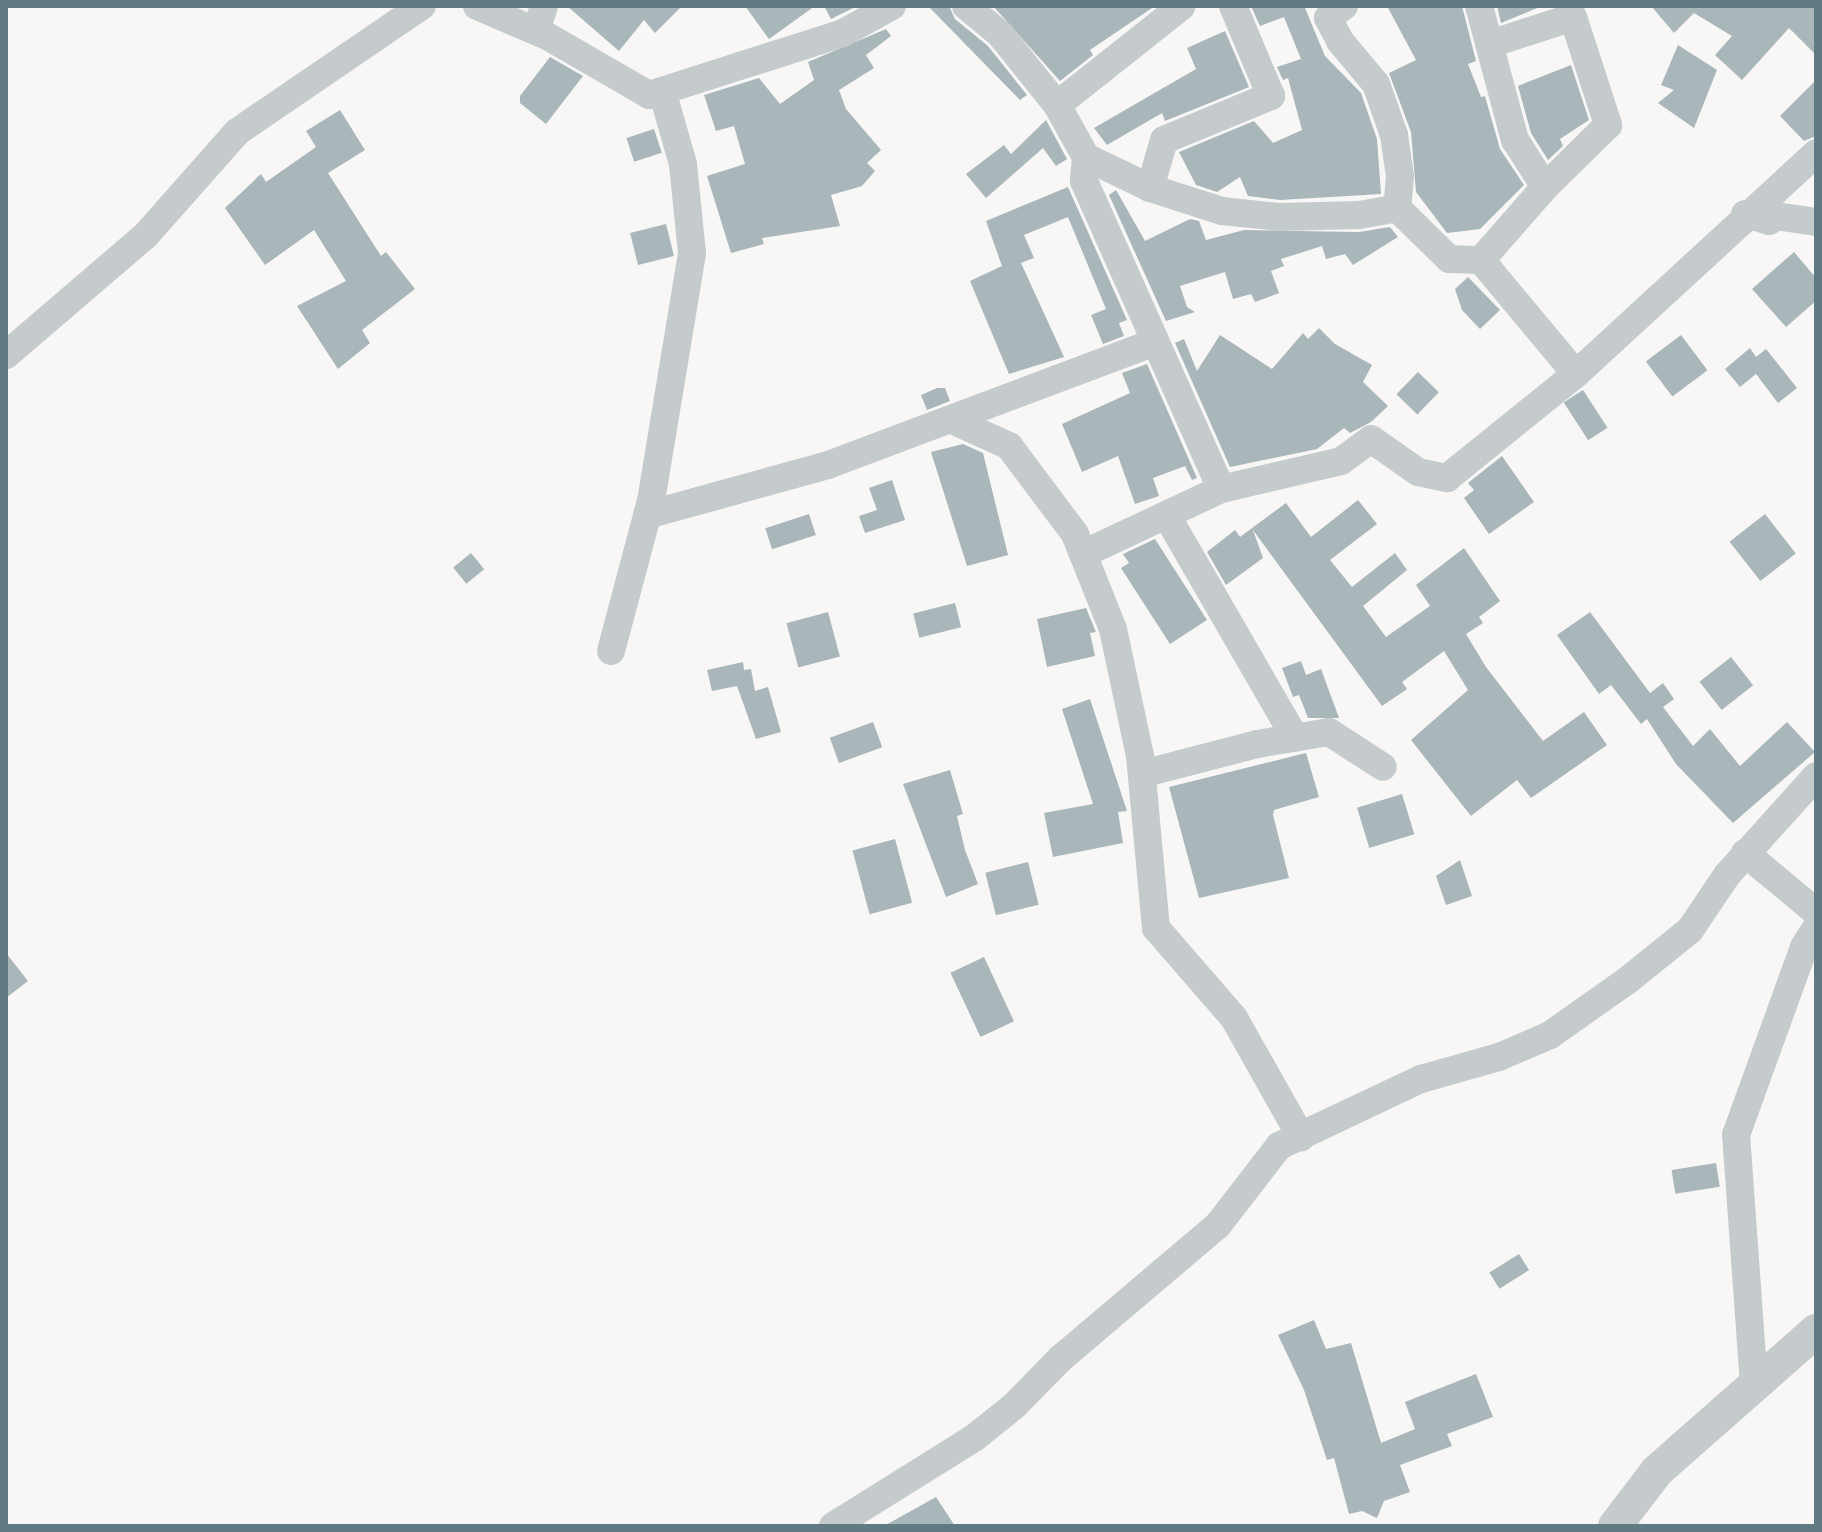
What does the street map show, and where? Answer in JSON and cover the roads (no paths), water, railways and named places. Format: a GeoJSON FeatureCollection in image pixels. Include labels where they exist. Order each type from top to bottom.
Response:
{"type":"FeatureCollection","features":[{"type":"Feature","properties":{"kind":"street"},"geometry":{"type":"LineString","coordinates":[[6,355],[146,235],[237,132],[422,6]]}},
{"type":"Feature","properties":{"kind":"street"},"geometry":{"type":"LineString","coordinates":[[477,6],[540,18],[649,95],[843,33],[892,6]]}},
{"type":"Feature","properties":{"kind":"street"},"geometry":{"type":"LineString","coordinates":[[966,6],[1000,34],[1057,105],[1086,157],[1084,181],[1221,489]]}},
{"type":"Feature","properties":{"kind":"street"},"geometry":{"type":"LineString","coordinates":[[1057,105],[1182,6]]}},
{"type":"Feature","properties":{"kind":"street"},"geometry":{"type":"LineString","coordinates":[[1150,188],[1164,140],[1271,96],[1233,6]]}},
{"type":"Feature","properties":{"kind":"street"},"geometry":{"type":"LineString","coordinates":[[1344,6],[1328,18],[1380,97],[1394,135],[1400,176],[1397,208]]}},
{"type":"Feature","properties":{"kind":"street"},"geometry":{"type":"LineString","coordinates":[[1479,6],[1515,140],[1545,187]]}},
{"type":"Feature","properties":{"kind":"street"},"geometry":{"type":"LineString","coordinates":[[1481,260],[1545,187],[1608,125],[1578,12],[1490,44]]}},
{"type":"Feature","properties":{"kind":"street"},"geometry":{"type":"LineString","coordinates":[[611,651],[647,515],[692,253],[683,164],[662,91]]}},
{"type":"Feature","properties":{"kind":"street"},"geometry":{"type":"LineString","coordinates":[[1083,554],[1221,489],[1341,461],[1371,439],[1418,472],[1447,478],[1576,374],[1745,214],[1816,153]]}},
{"type":"Feature","properties":{"kind":"street"},"geometry":{"type":"LineString","coordinates":[[1086,157],[1150,188],[1222,211],[1279,217],[1359,215],[1397,208]]}},
{"type":"Feature","properties":{"kind":"street"},"geometry":{"type":"LineString","coordinates":[[1397,208],[1449,259],[1481,260],[1576,374]]}},
{"type":"Feature","properties":{"kind":"street"},"geometry":{"type":"LineString","coordinates":[[1745,214],[1769,221],[1776,216],[1816,222]]}},
{"type":"Feature","properties":{"kind":"street"},"geometry":{"type":"LineString","coordinates":[[647,515],[828,465],[1156,342]]}},
{"type":"Feature","properties":{"kind":"street"},"geometry":{"type":"LineString","coordinates":[[952,420],[1009,446],[1075,534],[1113,629],[1142,774],[1156,928],[1234,1018],[1301,1137]]}},
{"type":"Feature","properties":{"kind":"street"},"geometry":{"type":"LineString","coordinates":[[1167,516],[1254,658],[1295,738]]}},
{"type":"Feature","properties":{"kind":"street"},"geometry":{"type":"LineString","coordinates":[[1142,774],[1329,732],[1383,767]]}},
{"type":"Feature","properties":{"kind":"street"},"geometry":{"type":"LineString","coordinates":[[833,1526],[974,1438],[1014,1406],[1060,1359],[1218,1225],[1279,1146],[1421,1079],[1499,1057],[1550,1035],[1690,930],[1745,853],[1816,776]]}},
{"type":"Feature","properties":{"kind":"street"},"geometry":{"type":"LineString","coordinates":[[1745,853],[1816,912]]}},
{"type":"Feature","properties":{"kind":"street"},"geometry":{"type":"LineString","coordinates":[[1754,1385],[1736,1135],[1804,947],[1816,928]]}},
{"type":"Feature","properties":{"kind":"street"},"geometry":{"type":"LineString","coordinates":[[1615,1526],[1657,1471],[1816,1331]]}}]}
